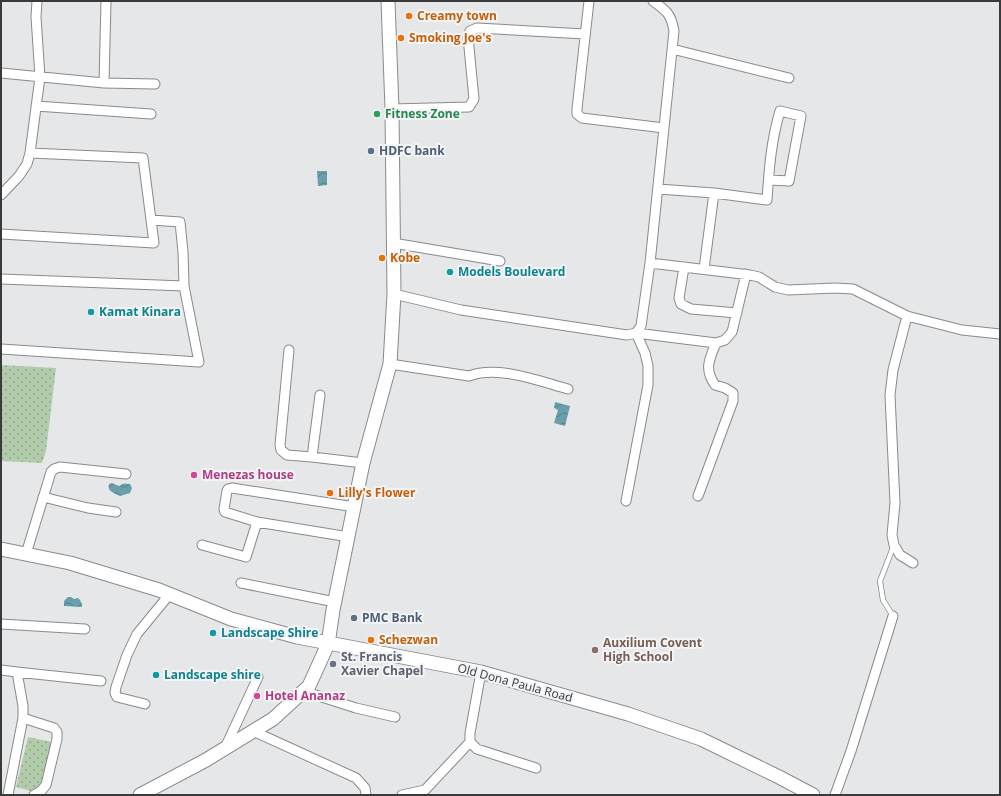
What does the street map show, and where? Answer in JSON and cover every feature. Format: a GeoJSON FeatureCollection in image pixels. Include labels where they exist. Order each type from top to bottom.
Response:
{"type":"FeatureCollection","features":[{"type":"Feature","properties":{"kind":"main road"},"geometry":{"type":"LineString","coordinates":[[140,795],[206,760],[273,719],[309,686],[328,644],[335,602],[364,463],[390,364],[394,294],[394,243],[392,109],[388,1]]}},
{"type":"Feature","properties":{"kind":"main road","name":"Old Dona Paula Road"},"geometry":{"type":"LineString","coordinates":[[1,549],[70,563],[122,584],[169,595],[231,619],[297,637],[481,672],[628,714],[701,739],[813,795]]}},
{"type":"Feature","properties":{"kind":"street"},"geometry":{"type":"LineString","coordinates":[[1,195],[19,176],[30,153],[40,77],[36,17],[37,1]]}},
{"type":"Feature","properties":{"kind":"street"},"geometry":{"type":"LineString","coordinates":[[104,83],[106,1]]}},
{"type":"Feature","properties":{"kind":"street"},"geometry":{"type":"LineString","coordinates":[[589,1],[577,114],[582,118],[664,128]]}},
{"type":"Feature","properties":{"kind":"street"},"geometry":{"type":"LineString","coordinates":[[636,333],[641,326],[650,263],[674,31],[672,19],[666,10],[653,1]]}},
{"type":"Feature","properties":{"kind":"street"},"geometry":{"type":"LineString","coordinates":[[392,109],[469,106],[474,98],[468,36],[470,31],[477,28],[585,34]]}},
{"type":"Feature","properties":{"kind":"street"},"geometry":{"type":"LineString","coordinates":[[672,49],[789,78]]}},
{"type":"Feature","properties":{"kind":"street"},"geometry":{"type":"LineString","coordinates":[[1,73],[104,83],[155,84]]}},
{"type":"Feature","properties":{"kind":"street"},"geometry":{"type":"LineString","coordinates":[[36,106],[151,114]]}},
{"type":"Feature","properties":{"kind":"street"},"geometry":{"type":"LineString","coordinates":[[658,189],[714,193],[767,200],[770,161],[774,132],[780,111],[801,116],[789,181],[769,180]]}},
{"type":"Feature","properties":{"kind":"street"},"geometry":{"type":"LineString","coordinates":[[1,234],[154,243],[143,158],[30,153]]}},
{"type":"Feature","properties":{"kind":"street"},"geometry":{"type":"LineString","coordinates":[[704,269],[714,193]]}},
{"type":"Feature","properties":{"kind":"street"},"geometry":{"type":"LineString","coordinates":[[1,349],[199,362],[184,286],[180,222],[151,220]]}},
{"type":"Feature","properties":{"kind":"street"},"geometry":{"type":"LineString","coordinates":[[394,243],[500,261]]}},
{"type":"Feature","properties":{"kind":"street"},"geometry":{"type":"LineString","coordinates":[[650,263],[746,274],[759,277],[775,287],[788,290],[835,288],[853,289],[907,316],[962,330],[1000,334]]}},
{"type":"Feature","properties":{"kind":"street"},"geometry":{"type":"LineString","coordinates":[[684,267],[679,298],[681,304],[690,309],[737,313]]}},
{"type":"Feature","properties":{"kind":"street"},"geometry":{"type":"LineString","coordinates":[[394,294],[461,310],[627,335],[636,333],[716,343],[725,340],[732,332],[746,274]]}},
{"type":"Feature","properties":{"kind":"street"},"geometry":{"type":"LineString","coordinates":[[1,279],[184,286]]}},
{"type":"Feature","properties":{"kind":"street"},"geometry":{"type":"LineString","coordinates":[[907,316],[893,370],[890,395],[895,503],[892,535],[894,545],[900,555],[913,563]]}},
{"type":"Feature","properties":{"kind":"street"},"geometry":{"type":"LineString","coordinates":[[626,501],[648,385],[648,366],[645,353],[636,333]]}},
{"type":"Feature","properties":{"kind":"street"},"geometry":{"type":"LineString","coordinates":[[698,496],[733,401],[733,394],[725,388],[715,385],[709,376],[708,363],[716,343]]}},
{"type":"Feature","properties":{"kind":"street"},"geometry":{"type":"LineString","coordinates":[[289,350],[280,444],[281,450],[287,455],[364,463]]}},
{"type":"Feature","properties":{"kind":"street"},"geometry":{"type":"LineString","coordinates":[[390,364],[469,376],[477,373],[491,372],[519,376],[568,389]]}},
{"type":"Feature","properties":{"kind":"street"},"geometry":{"type":"LineString","coordinates":[[312,457],[320,395]]}},
{"type":"Feature","properties":{"kind":"street"},"geometry":{"type":"LineString","coordinates":[[26,554],[51,472],[54,469],[60,467],[126,474]]}},
{"type":"Feature","properties":{"kind":"street"},"geometry":{"type":"LineString","coordinates":[[348,537],[257,522],[225,512],[224,509],[227,490],[232,488],[355,507]]}},
{"type":"Feature","properties":{"kind":"street"},"geometry":{"type":"LineString","coordinates":[[43,497],[88,508],[116,512]]}},
{"type":"Feature","properties":{"kind":"street"},"geometry":{"type":"LineString","coordinates":[[202,545],[246,556],[257,522]]}},
{"type":"Feature","properties":{"kind":"street"},"geometry":{"type":"LineString","coordinates":[[241,583],[335,602]]}},
{"type":"Feature","properties":{"kind":"street"},"geometry":{"type":"LineString","coordinates":[[145,704],[117,697],[115,693],[116,688],[127,655],[137,634],[169,595]]}},
{"type":"Feature","properties":{"kind":"street"},"geometry":{"type":"LineString","coordinates":[[835,795],[851,751],[893,616]]}},
{"type":"Feature","properties":{"kind":"street"},"geometry":{"type":"LineString","coordinates":[[1,624],[85,629]]}},
{"type":"Feature","properties":{"kind":"street"},"geometry":{"type":"LineString","coordinates":[[1,670],[101,681]]}},
{"type":"Feature","properties":{"kind":"street"},"geometry":{"type":"LineString","coordinates":[[8,795],[23,718],[23,706],[17,672]]}},
{"type":"Feature","properties":{"kind":"street"},"geometry":{"type":"LineString","coordinates":[[481,672],[470,733],[470,742],[477,750],[536,768]]}},
{"type":"Feature","properties":{"kind":"street"},"geometry":{"type":"LineString","coordinates":[[224,749],[258,676]]}},
{"type":"Feature","properties":{"kind":"street"},"geometry":{"type":"LineString","coordinates":[[303,691],[356,708],[395,717]]}},
{"type":"Feature","properties":{"kind":"street"},"geometry":{"type":"LineString","coordinates":[[23,718],[54,728],[57,732],[57,739],[46,785],[41,791],[34,795]]}},
{"type":"Feature","properties":{"kind":"street"},"geometry":{"type":"LineString","coordinates":[[252,731],[356,778],[365,788],[366,795]]}},
{"type":"Feature","properties":{"kind":"street"},"geometry":{"type":"LineString","coordinates":[[402,795],[425,790],[470,742]]}},
{"type":"Feature","properties":{"kind":"lane"},"geometry":{"type":"LineString","coordinates":[[893,616],[883,600],[880,581],[894,545]]}},
{"type":"Feature","properties":{"kind":"green space"},"geometry":{"type":"Polygon","coordinates":[[[1,365],[56,368],[46,451],[42,463],[1,461],[1,365]]]}},
{"type":"Feature","properties":{"kind":"green space"},"geometry":{"type":"Polygon","coordinates":[[[28,737],[52,742],[42,787],[34,792],[16,787],[28,737]]]}},
{"type":"Feature","properties":{"kind":"water"},"geometry":{"type":"Polygon","coordinates":[[[317,171],[327,171],[327,185],[318,186],[317,171]]]}},
{"type":"Feature","properties":{"kind":"water"},"geometry":{"type":"Polygon","coordinates":[[[555,402],[570,406],[565,426],[554,423],[558,410],[554,408],[555,402]]]}},
{"type":"Feature","properties":{"kind":"water"},"geometry":{"type":"Polygon","coordinates":[[[112,483],[119,486],[122,484],[130,484],[132,488],[130,493],[120,496],[110,491],[109,484],[112,483]]]}},
{"type":"Feature","properties":{"kind":"water"},"geometry":{"type":"Polygon","coordinates":[[[68,597],[74,599],[78,598],[82,604],[82,607],[64,606],[64,601],[68,597]]]}},
{"type":"Feature","properties":{"kind":"place","name":"Creamy town"},"geometry":{"type":"Point","coordinates":[409,16]}},
{"type":"Feature","properties":{"kind":"place","name":"Smoking Joe's"},"geometry":{"type":"Point","coordinates":[401,38]}},
{"type":"Feature","properties":{"kind":"place","name":"Fitness Zone"},"geometry":{"type":"Point","coordinates":[377,114]}},
{"type":"Feature","properties":{"kind":"place","name":"HDFC bank"},"geometry":{"type":"Point","coordinates":[371,151]}},
{"type":"Feature","properties":{"kind":"place","name":"Kobe"},"geometry":{"type":"Point","coordinates":[382,258]}},
{"type":"Feature","properties":{"kind":"place","name":"Models Boulevard"},"geometry":{"type":"Point","coordinates":[450,272]}},
{"type":"Feature","properties":{"kind":"place","name":"Kamat Kinara"},"geometry":{"type":"Point","coordinates":[91,312]}},
{"type":"Feature","properties":{"kind":"place","name":"Menezas house"},"geometry":{"type":"Point","coordinates":[194,475]}},
{"type":"Feature","properties":{"kind":"place","name":"Lilly's Flower"},"geometry":{"type":"Point","coordinates":[330,493]}},
{"type":"Feature","properties":{"kind":"place","name":"PMC Bank"},"geometry":{"type":"Point","coordinates":[354,618]}},
{"type":"Feature","properties":{"kind":"place","name":"Landscape Shire"},"geometry":{"type":"Point","coordinates":[213,633]}},
{"type":"Feature","properties":{"kind":"place","name":"Schezwan"},"geometry":{"type":"Point","coordinates":[371,640]}},
{"type":"Feature","properties":{"kind":"place","name":"Auxilium Covent High School"},"geometry":{"type":"Point","coordinates":[595,650]}},
{"type":"Feature","properties":{"kind":"place","name":"St. Francis Xavier Chapel"},"geometry":{"type":"Point","coordinates":[333,664]}},
{"type":"Feature","properties":{"kind":"place","name":"Landscape shire"},"geometry":{"type":"Point","coordinates":[156,675]}},
{"type":"Feature","properties":{"kind":"place","name":"Hotel Ananaz"},"geometry":{"type":"Point","coordinates":[257,696]}}]}
